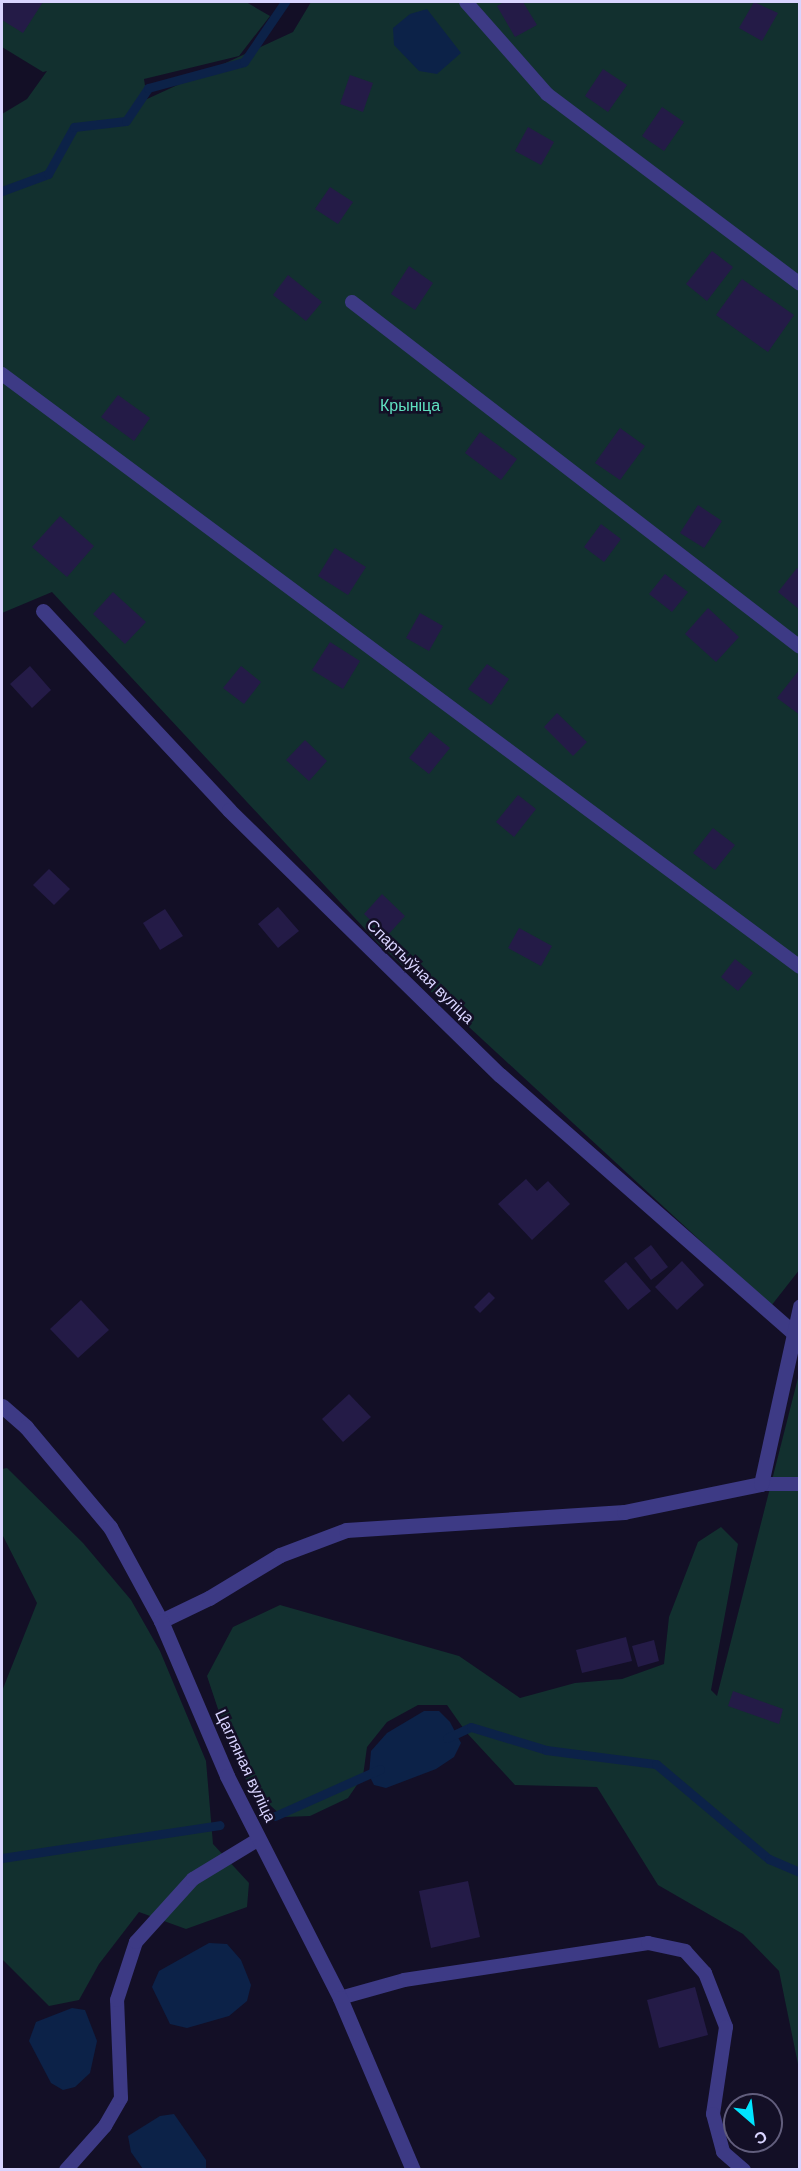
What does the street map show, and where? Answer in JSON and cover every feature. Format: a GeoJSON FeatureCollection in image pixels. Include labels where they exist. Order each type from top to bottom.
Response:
{"type":"FeatureCollection","features":[{"type":"Feature","properties":{"kind":"street","name":"Спартыўная вуліца"},"geometry":{"type":"LineString","coordinates":[[44,611],[230,810],[500,1075],[795,1334]]}},
{"type":"Feature","properties":{"kind":"street"},"geometry":{"type":"LineString","coordinates":[[161,1621],[209,1598],[280,1555],[346,1530],[624,1512],[761,1484],[800,1306]]}},
{"type":"Feature","properties":{"kind":"street","name":"Цагляная вуліца"},"geometry":{"type":"LineString","coordinates":[[2,1406],[26,1427],[110,1527],[161,1621],[227,1776],[340,1998],[413,2169]]}},
{"type":"Feature","properties":{"kind":"lane"},"geometry":{"type":"LineString","coordinates":[[466,2],[547,94],[800,284]]}},
{"type":"Feature","properties":{"kind":"lane"},"geometry":{"type":"LineString","coordinates":[[352,302],[800,647]]}},
{"type":"Feature","properties":{"kind":"lane"},"geometry":{"type":"LineString","coordinates":[[2,374],[800,967]]}},
{"type":"Feature","properties":{"kind":"lane"},"geometry":{"type":"LineString","coordinates":[[761,1484],[800,1484]]}},
{"type":"Feature","properties":{"kind":"lane"},"geometry":{"type":"LineString","coordinates":[[66,2169],[105,2126],[122,2098],[117,2000],[136,1942],[193,1879],[259,1839]]}},
{"type":"Feature","properties":{"kind":"lane"},"geometry":{"type":"LineString","coordinates":[[340,1998],[404,1980],[648,1943],[685,1951],[705,1973],[726,2027],[713,2114],[723,2152],[744,2169]]}},
{"type":"Feature","properties":{"kind":"green space","name":"Крыніца"},"geometry":{"type":"Polygon","coordinates":[[[2,2],[246,2],[270,16],[239,56],[144,79],[147,99],[293,32],[311,2],[799,2],[800,1269],[771,1306],[378,943],[52,592],[2,613],[2,114],[27,99],[47,71],[43,72],[2,47],[2,2]]]}},
{"type":"Feature","properties":{"kind":"green space"},"geometry":{"type":"Polygon","coordinates":[[[799,1374],[799,2069],[779,1971],[743,1934],[658,1885],[597,1787],[515,1785],[466,1732],[447,1705],[418,1705],[387,1722],[367,1747],[363,1776],[348,1798],[310,1816],[283,1817],[248,1785],[225,1730],[207,1676],[233,1627],[280,1605],[459,1656],[520,1698],[575,1683],[622,1679],[664,1664],[669,1617],[698,1542],[721,1527],[738,1544],[711,1690],[717,1696],[799,1374]]]}},
{"type":"Feature","properties":{"kind":"green space"},"geometry":{"type":"Polygon","coordinates":[[[7,1468],[83,1543],[131,1600],[160,1651],[206,1761],[213,1844],[249,1883],[247,1907],[186,1929],[139,1912],[99,1964],[79,2000],[49,2006],[2,1959],[2,1691],[37,1603],[2,1534],[2,1469],[7,1468]]]}},
{"type":"Feature","properties":{"kind":"water"},"geometry":{"type":"Polygon","coordinates":[[[427,9],[461,53],[437,74],[419,71],[394,45],[393,28],[410,14],[427,9]]]}},
{"type":"Feature","properties":{"kind":"water"},"geometry":{"type":"Polygon","coordinates":[[[424,1711],[439,1711],[450,1722],[461,1743],[454,1757],[436,1769],[386,1788],[374,1785],[369,1775],[371,1751],[387,1733],[424,1711]]]}},
{"type":"Feature","properties":{"kind":"water"},"geometry":{"type":"Polygon","coordinates":[[[209,1943],[227,1944],[241,1960],[251,1985],[247,2001],[229,2016],[187,2028],[170,2024],[152,1987],[159,1971],[209,1943]]]}},
{"type":"Feature","properties":{"kind":"water"},"geometry":{"type":"Polygon","coordinates":[[[72,2008],[85,2010],[97,2041],[90,2073],[75,2087],[63,2090],[51,2083],[29,2041],[36,2022],[72,2008]]]}},
{"type":"Feature","properties":{"kind":"water"},"geometry":{"type":"Polygon","coordinates":[[[174,2114],[206,2160],[206,2169],[143,2169],[131,2152],[128,2136],[160,2116],[174,2114]]]}},
{"type":"Feature","properties":{"kind":"building"},"geometry":{"type":"Polygon","coordinates":[[[2,2],[43,2],[23,33],[2,20],[2,2]]]}},
{"type":"Feature","properties":{"kind":"building"},"geometry":{"type":"Polygon","coordinates":[[[504,2],[523,2],[537,25],[515,37],[497,6],[504,2]]]}},
{"type":"Feature","properties":{"kind":"building"},"geometry":{"type":"Polygon","coordinates":[[[754,2],[778,13],[762,41],[739,28],[754,2]]]}},
{"type":"Feature","properties":{"kind":"building"},"geometry":{"type":"Polygon","coordinates":[[[603,69],[627,85],[608,112],[585,96],[603,69]]]}},
{"type":"Feature","properties":{"kind":"building"},"geometry":{"type":"Polygon","coordinates":[[[350,75],[373,83],[363,112],[340,104],[350,75]]]}},
{"type":"Feature","properties":{"kind":"building"},"geometry":{"type":"Polygon","coordinates":[[[662,107],[684,122],[664,151],[642,136],[662,107]]]}},
{"type":"Feature","properties":{"kind":"building"},"geometry":{"type":"Polygon","coordinates":[[[528,127],[554,142],[541,165],[515,151],[528,127]]]}},
{"type":"Feature","properties":{"kind":"building"},"geometry":{"type":"Polygon","coordinates":[[[330,187],[353,202],[338,224],[315,209],[330,187]]]}},
{"type":"Feature","properties":{"kind":"building"},"geometry":{"type":"Polygon","coordinates":[[[712,251],[733,267],[707,301],[686,284],[712,251]]]}},
{"type":"Feature","properties":{"kind":"building"},"geometry":{"type":"Polygon","coordinates":[[[409,266],[433,283],[415,310],[391,294],[409,266]]]}},
{"type":"Feature","properties":{"kind":"building"},"geometry":{"type":"Polygon","coordinates":[[[288,275],[322,302],[306,321],[273,295],[288,275]]]}},
{"type":"Feature","properties":{"kind":"building"},"geometry":{"type":"Polygon","coordinates":[[[742,279],[794,315],[768,352],[716,315],[742,279]]]}},
{"type":"Feature","properties":{"kind":"building"},"geometry":{"type":"Polygon","coordinates":[[[118,395],[150,418],[134,441],[101,417],[118,395]]]}},
{"type":"Feature","properties":{"kind":"building"},"geometry":{"type":"Polygon","coordinates":[[[620,428],[645,446],[620,480],[595,463],[620,428]]]}},
{"type":"Feature","properties":{"kind":"building"},"geometry":{"type":"Polygon","coordinates":[[[480,432],[517,459],[501,480],[465,453],[480,432]]]}},
{"type":"Feature","properties":{"kind":"building"},"geometry":{"type":"Polygon","coordinates":[[[698,505],[722,521],[704,548],[680,533],[698,505]]]}},
{"type":"Feature","properties":{"kind":"building"},"geometry":{"type":"Polygon","coordinates":[[[60,516],[94,546],[67,577],[32,547],[60,516]]]}},
{"type":"Feature","properties":{"kind":"building"},"geometry":{"type":"Polygon","coordinates":[[[601,524],[621,539],[604,562],[584,547],[601,524]]]}},
{"type":"Feature","properties":{"kind":"building"},"geometry":{"type":"Polygon","coordinates":[[[335,548],[366,567],[348,595],[318,576],[335,548]]]}},
{"type":"Feature","properties":{"kind":"building"},"geometry":{"type":"Polygon","coordinates":[[[797,568],[800,571],[800,610],[778,592],[797,568]]]}},
{"type":"Feature","properties":{"kind":"building"},"geometry":{"type":"Polygon","coordinates":[[[665,574],[688,592],[672,612],[649,594],[665,574]]]}},
{"type":"Feature","properties":{"kind":"building"},"geometry":{"type":"Polygon","coordinates":[[[113,592],[146,622],[125,644],[93,614],[113,592]]]}},
{"type":"Feature","properties":{"kind":"building"},"geometry":{"type":"Polygon","coordinates":[[[708,608],[739,637],[716,662],[685,634],[708,608]]]}},
{"type":"Feature","properties":{"kind":"building"},"geometry":{"type":"Polygon","coordinates":[[[420,613],[443,626],[429,651],[406,638],[420,613]]]}},
{"type":"Feature","properties":{"kind":"building"},"geometry":{"type":"Polygon","coordinates":[[[330,642],[360,661],[343,689],[312,670],[330,642]]]}},
{"type":"Feature","properties":{"kind":"building"},"geometry":{"type":"Polygon","coordinates":[[[487,664],[509,679],[491,705],[468,689],[487,664]]]}},
{"type":"Feature","properties":{"kind":"building"},"geometry":{"type":"Polygon","coordinates":[[[30,666],[51,690],[32,708],[10,684],[30,666]]]}},
{"type":"Feature","properties":{"kind":"building"},"geometry":{"type":"Polygon","coordinates":[[[241,666],[261,682],[244,704],[223,688],[241,666]]]}},
{"type":"Feature","properties":{"kind":"building"},"geometry":{"type":"Polygon","coordinates":[[[800,669],[800,715],[777,698],[800,669]]]}},
{"type":"Feature","properties":{"kind":"building"},"geometry":{"type":"Polygon","coordinates":[[[557,713],[587,742],[573,756],[544,727],[557,713]]]}},
{"type":"Feature","properties":{"kind":"building"},"geometry":{"type":"Polygon","coordinates":[[[430,732],[450,748],[429,774],[409,758],[430,732]]]}},
{"type":"Feature","properties":{"kind":"building"},"geometry":{"type":"Polygon","coordinates":[[[305,740],[327,761],[309,781],[286,760],[305,740]]]}},
{"type":"Feature","properties":{"kind":"building"},"geometry":{"type":"Polygon","coordinates":[[[518,795],[536,809],[514,837],[496,822],[518,795]]]}},
{"type":"Feature","properties":{"kind":"building"},"geometry":{"type":"Polygon","coordinates":[[[713,828],[735,845],[715,870],[693,853],[713,828]]]}},
{"type":"Feature","properties":{"kind":"building"},"geometry":{"type":"Polygon","coordinates":[[[49,869],[70,889],[54,905],[33,885],[49,869]]]}},
{"type":"Feature","properties":{"kind":"building"},"geometry":{"type":"Polygon","coordinates":[[[382,894],[405,916],[387,936],[364,914],[382,894]]]}},
{"type":"Feature","properties":{"kind":"building"},"geometry":{"type":"Polygon","coordinates":[[[278,907],[299,931],[278,948],[258,924],[278,907]]]}},
{"type":"Feature","properties":{"kind":"building"},"geometry":{"type":"Polygon","coordinates":[[[165,909],[183,936],[160,950],[143,923],[165,909]]]}},
{"type":"Feature","properties":{"kind":"building"},"geometry":{"type":"Polygon","coordinates":[[[519,928],[552,946],[541,966],[508,948],[519,928]]]}},
{"type":"Feature","properties":{"kind":"building"},"geometry":{"type":"Polygon","coordinates":[[[735,959],[753,973],[738,991],[721,977],[735,959]]]}},
{"type":"Feature","properties":{"kind":"building"},"geometry":{"type":"Polygon","coordinates":[[[526,1179],[537,1191],[548,1181],[570,1204],[532,1240],[498,1204],[526,1179]]]}},
{"type":"Feature","properties":{"kind":"building"},"geometry":{"type":"Polygon","coordinates":[[[651,1245],[668,1267],[651,1280],[634,1258],[651,1245]]]}},
{"type":"Feature","properties":{"kind":"building"},"geometry":{"type":"Polygon","coordinates":[[[682,1261],[704,1285],[677,1310],[655,1287],[682,1261]]]}},
{"type":"Feature","properties":{"kind":"building"},"geometry":{"type":"Polygon","coordinates":[[[626,1262],[651,1291],[628,1310],[604,1281],[626,1262]]]}},
{"type":"Feature","properties":{"kind":"building"},"geometry":{"type":"Polygon","coordinates":[[[489,1292],[495,1298],[480,1313],[474,1307],[489,1292]]]}},
{"type":"Feature","properties":{"kind":"building"},"geometry":{"type":"Polygon","coordinates":[[[81,1300],[109,1330],[78,1358],[50,1329],[81,1300]]]}},
{"type":"Feature","properties":{"kind":"building"},"geometry":{"type":"Polygon","coordinates":[[[349,1394],[371,1417],[343,1442],[322,1419],[349,1394]]]}},
{"type":"Feature","properties":{"kind":"building"},"geometry":{"type":"Polygon","coordinates":[[[626,1637],[632,1661],[582,1673],[576,1650],[626,1637]]]}},
{"type":"Feature","properties":{"kind":"building"},"geometry":{"type":"Polygon","coordinates":[[[654,1640],[659,1661],[638,1667],[632,1646],[654,1640]]]}},
{"type":"Feature","properties":{"kind":"building"},"geometry":{"type":"Polygon","coordinates":[[[733,1691],[783,1709],[779,1724],[728,1706],[733,1691]]]}},
{"type":"Feature","properties":{"kind":"building"},"geometry":{"type":"Polygon","coordinates":[[[468,1881],[480,1937],[431,1948],[419,1891],[468,1881]]]}},
{"type":"Feature","properties":{"kind":"building"},"geometry":{"type":"Polygon","coordinates":[[[695,1987],[708,2035],[659,2048],[647,2000],[695,1987]]]}},
{"type":"Feature","properties":{"kind":"waterway"},"geometry":{"type":"LineString","coordinates":[[2,191],[48,174],[74,127],[126,121],[148,88],[244,62],[285,2]]}},
{"type":"Feature","properties":{"kind":"waterway"},"geometry":{"type":"LineString","coordinates":[[447,1738],[471,1727],[546,1750],[656,1764],[769,1859],[800,1872]]}},
{"type":"Feature","properties":{"kind":"waterway"},"geometry":{"type":"LineString","coordinates":[[275,1816],[380,1769]]}},
{"type":"Feature","properties":{"kind":"waterway"},"geometry":{"type":"LineString","coordinates":[[2,1858],[220,1825]]}}]}
